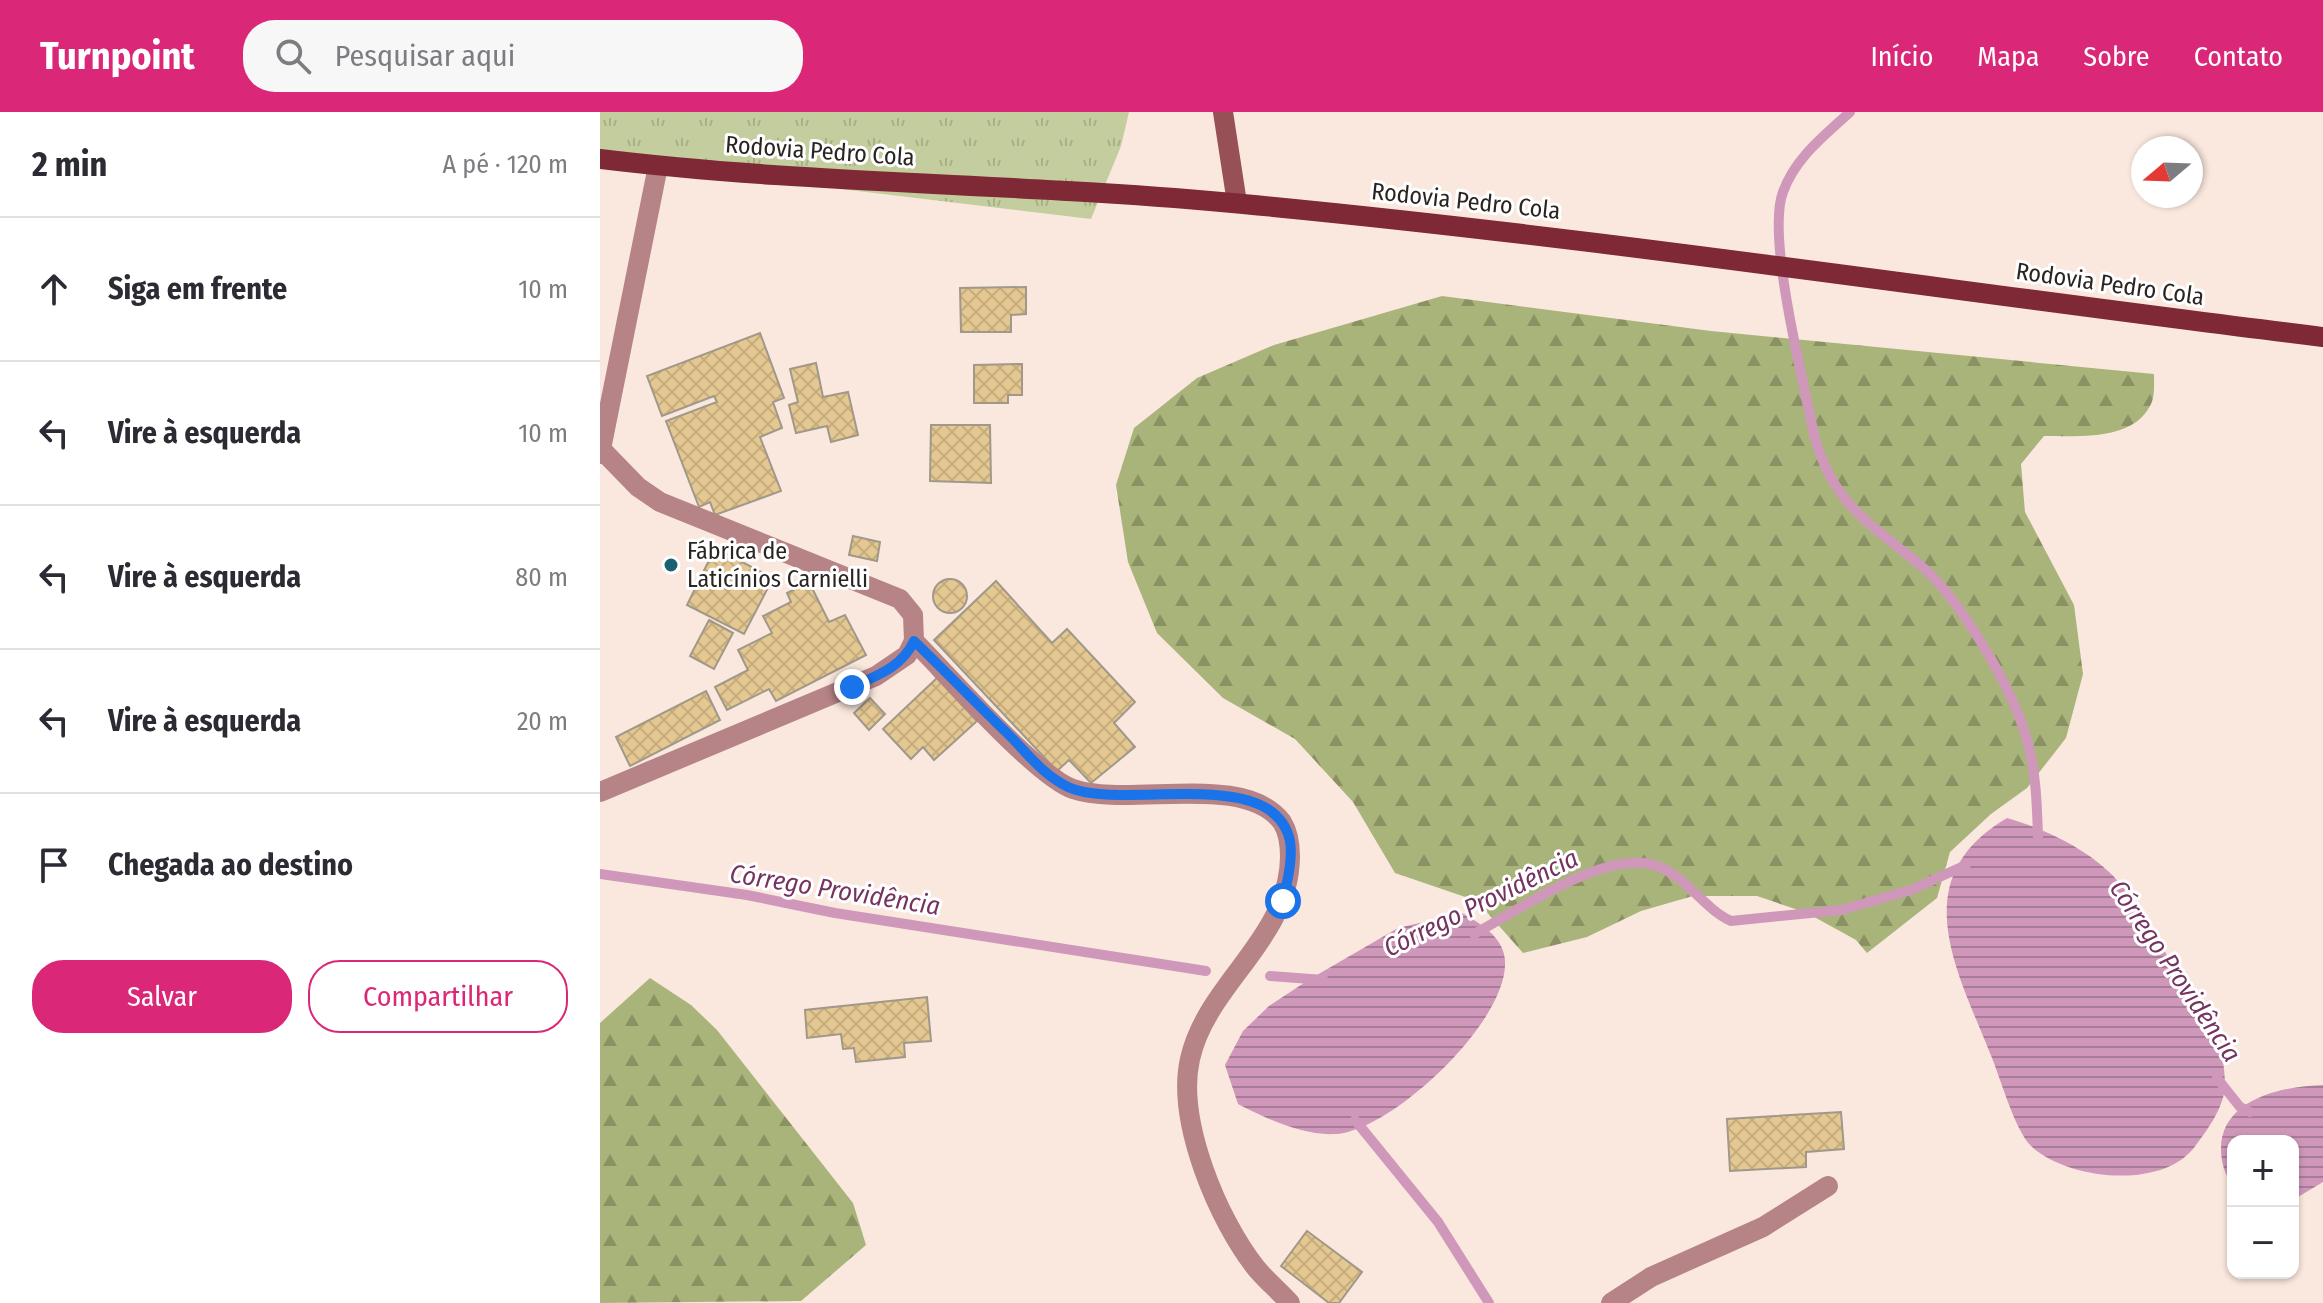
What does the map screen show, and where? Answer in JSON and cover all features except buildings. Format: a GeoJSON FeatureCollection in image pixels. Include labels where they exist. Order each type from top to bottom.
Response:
{"type":"FeatureCollection","features":[{"type":"Feature","properties":{"kind":"main road","name":"Rodovia Pedro Cola"},"geometry":{"type":"LineString","coordinates":[[600,159],[658,166],[1237,203],[1638,246],[2323,337]]}},
{"type":"Feature","properties":{"kind":"street"},"geometry":{"type":"LineString","coordinates":[[1223,112],[1237,203]]}},
{"type":"Feature","properties":{"kind":"street"},"geometry":{"type":"LineString","coordinates":[[600,792],[876,676],[907,655],[914,641],[913,615],[900,599],[660,502],[638,487],[601,453],[658,166]]}},
{"type":"Feature","properties":{"kind":"street"},"geometry":{"type":"LineString","coordinates":[[914,641],[1038,767],[1071,788],[1098,795],[1204,794],[1238,798],[1256,802],[1274,813],[1284,825],[1290,842],[1290,871],[1283,901],[1271,928],[1212,1009],[1195,1043],[1187,1084],[1200,1152],[1225,1218],[1256,1267],[1290,1303]]}},
{"type":"Feature","properties":{"kind":"street"},"geometry":{"type":"LineString","coordinates":[[1611,1303],[1651,1277],[1763,1227],[1828,1186]]}},
{"type":"Feature","properties":{"kind":"green space"},"geometry":{"type":"Polygon","coordinates":[[[600,112],[1129,112],[1121,146],[1091,219],[600,160],[600,112]]]}},
{"type":"Feature","properties":{"kind":"green space"},"geometry":{"type":"Polygon","coordinates":[[[1442,296],[1711,331],[2154,374],[2152,403],[2142,417],[2131,425],[2103,434],[2044,436],[2021,464],[2025,512],[2074,605],[2083,674],[2066,738],[2027,788],[1991,814],[1950,852],[1937,898],[1867,953],[1856,940],[1807,913],[1757,896],[1693,896],[1641,911],[1587,937],[1523,953],[1477,901],[1395,873],[1353,802],[1295,739],[1223,698],[1157,633],[1128,562],[1116,485],[1134,428],[1197,378],[1274,345],[1442,296]]]}},
{"type":"Feature","properties":{"kind":"green space"},"geometry":{"type":"Polygon","coordinates":[[[650,978],[691,1005],[717,1030],[853,1203],[866,1245],[801,1301],[600,1303],[600,1023],[650,978]]]}},
{"type":"Feature","properties":{"kind":"water"},"geometry":{"type":"Polygon","coordinates":[[[2007,818],[2073,846],[2108,871],[2154,933],[2217,1039],[2222,1054],[2224,1094],[2210,1125],[2181,1160],[2162,1169],[2139,1174],[2115,1176],[2091,1173],[2047,1158],[2025,1139],[1965,993],[1948,929],[1948,898],[1956,869],[1975,842],[2007,818]]]}},
{"type":"Feature","properties":{"kind":"water"},"geometry":{"type":"Polygon","coordinates":[[[1462,913],[1498,940],[1504,954],[1503,979],[1492,1007],[1472,1036],[1447,1065],[1418,1091],[1388,1113],[1360,1128],[1336,1134],[1298,1129],[1238,1104],[1225,1065],[1243,1031],[1269,1006],[1398,928],[1462,913]]]}},
{"type":"Feature","properties":{"kind":"water"},"geometry":{"type":"Polygon","coordinates":[[[2323,1085],[2323,1182],[2299,1196],[2299,1135],[2227,1135],[2227,1176],[2221,1150],[2223,1133],[2231,1118],[2257,1099],[2323,1085]]]}},
{"type":"Feature","properties":{"kind":"waterway"},"geometry":{"type":"LineString","coordinates":[[1850,112],[1811,148],[1795,169],[1783,192],[1779,213],[1783,275],[1814,435],[1822,459],[1842,495],[1868,523],[1935,579],[1967,621],[1997,671],[2020,719],[2030,752],[2036,788],[2038,837]]}},
{"type":"Feature","properties":{"kind":"waterway","name":"Córrego Providência"},"geometry":{"type":"LineString","coordinates":[[1474,934],[1563,884],[1613,866],[1636,863],[1657,866],[1677,877],[1731,921],[1841,910],[1911,890],[1966,865]]}},
{"type":"Feature","properties":{"kind":"waterway","name":"Córrego Providência"},"geometry":{"type":"LineString","coordinates":[[600,874],[747,895],[835,913],[1206,971]]}},
{"type":"Feature","properties":{"kind":"waterway","name":"Córrego Providência"},"geometry":{"type":"LineString","coordinates":[[1270,976],[1324,980]]}},
{"type":"Feature","properties":{"kind":"waterway","name":"Córrego Providência"},"geometry":{"type":"LineString","coordinates":[[2217,1078],[2240,1107],[2250,1112]]}},
{"type":"Feature","properties":{"kind":"waterway"},"geometry":{"type":"LineString","coordinates":[[1355,1120],[1438,1222],[1489,1303]]}},
{"type":"Feature","properties":{"kind":"place","name":"Fábrica de Laticínios Carnielli"},"geometry":{"type":"Point","coordinates":[671,565]}},
{"type":"Feature","properties":{"kind":"route"},"geometry":{"type":"LineString","coordinates":[[852,687],[896,665],[907,655],[914,641],[1038,767],[1071,788],[1098,795],[1204,794],[1256,802],[1274,813],[1284,825],[1290,842],[1290,871],[1283,901]]}}]}
